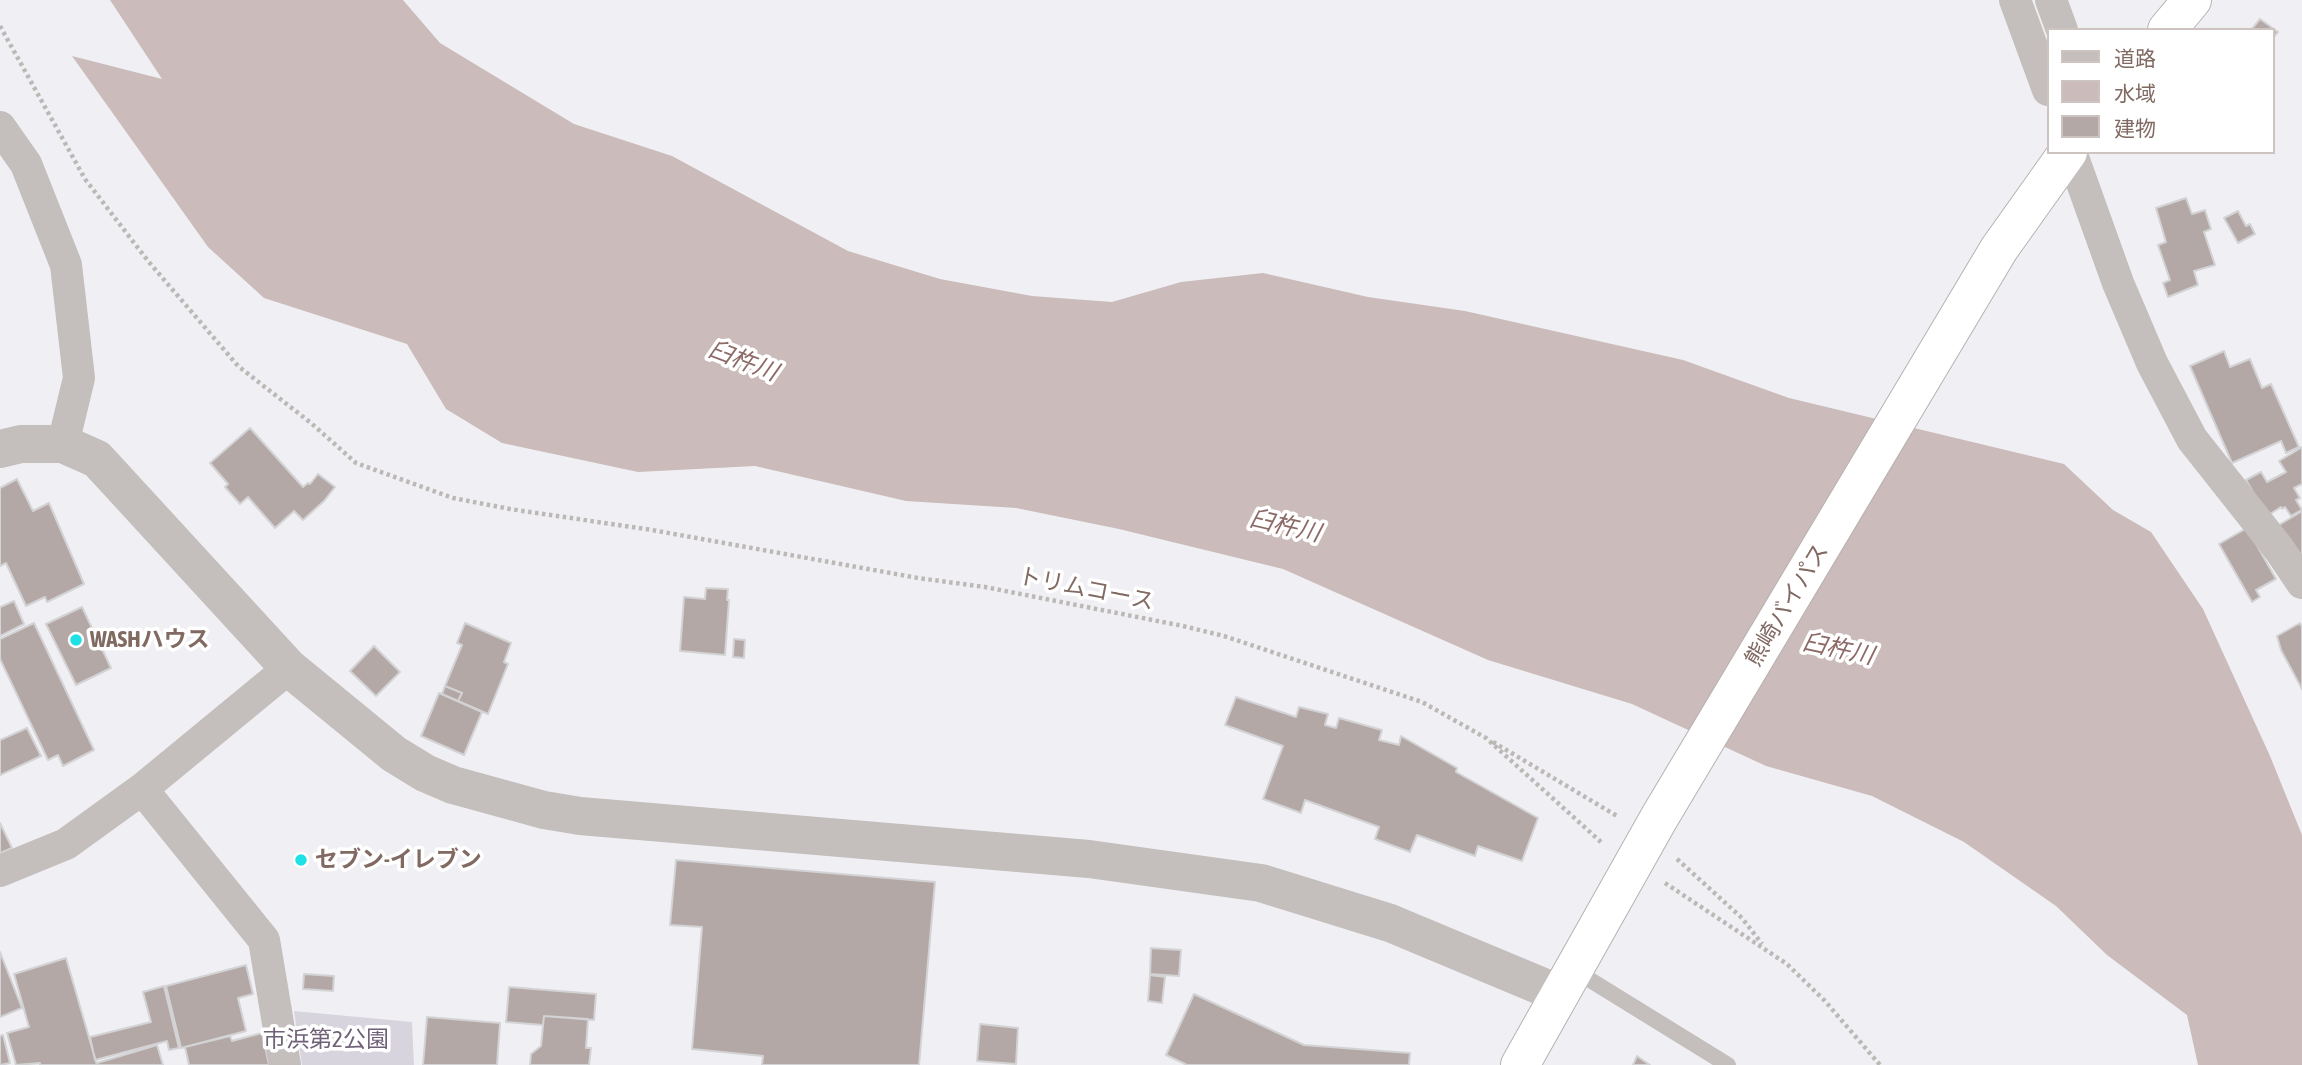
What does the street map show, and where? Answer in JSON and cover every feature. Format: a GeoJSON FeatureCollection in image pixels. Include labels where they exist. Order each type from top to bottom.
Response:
{"type":"FeatureCollection","features":[{"type":"Feature","properties":{"kind":"highway"},"geometry":{"type":"LineString","coordinates":[[2169,28],[2192,0]]}},
{"type":"Feature","properties":{"kind":"highway","name":"熊崎バイパス"},"geometry":{"type":"LineString","coordinates":[[1520,1065],[1566,982],[1643,820],[1999,249],[2065,158]]}},
{"type":"Feature","properties":{"kind":"street"},"geometry":{"type":"LineString","coordinates":[[2015,0],[2046,85]]}},
{"type":"Feature","properties":{"kind":"street"},"geometry":{"type":"LineString","coordinates":[[2051,0],[2061,28]]}},
{"type":"Feature","properties":{"kind":"street"},"geometry":{"type":"LineString","coordinates":[[0,127],[26,164],[66,265],[79,378],[63,444]]}},
{"type":"Feature","properties":{"kind":"street"},"geometry":{"type":"LineString","coordinates":[[2065,158],[2152,363],[2192,439],[2279,549],[2302,583]]}},
{"type":"Feature","properties":{"kind":"street"},"geometry":{"type":"LineString","coordinates":[[0,449],[21,444],[63,444],[97,459],[289,668],[394,754],[425,773],[453,785],[491,797],[580,816],[1088,859],[1261,883],[1566,982]]}},
{"type":"Feature","properties":{"kind":"street"},"geometry":{"type":"LineString","coordinates":[[0,871],[66,844],[142,789],[289,668]]}},
{"type":"Feature","properties":{"kind":"street"},"geometry":{"type":"LineString","coordinates":[[142,789],[264,940],[285,1065]]}},
{"type":"Feature","properties":{"kind":"lane"},"geometry":{"type":"LineString","coordinates":[[1566,982],[1728,1065]]}},
{"type":"Feature","properties":{"kind":"path","name":"トリムコース"},"geometry":{"type":"LineString","coordinates":[[0,26],[85,179],[148,261],[238,366],[311,423],[356,463],[453,498],[652,530],[918,578],[985,587],[1182,625],[1254,646],[1422,702],[1486,738],[1601,842]]}},
{"type":"Feature","properties":{"kind":"path"},"geometry":{"type":"LineString","coordinates":[[1486,738],[1643,820]]}},
{"type":"Feature","properties":{"kind":"path"},"geometry":{"type":"LineString","coordinates":[[1672,855],[1742,918],[1765,947]]}},
{"type":"Feature","properties":{"kind":"path"},"geometry":{"type":"LineString","coordinates":[[1665,883],[1787,964],[1825,1000],[1880,1065]]}},
{"type":"Feature","properties":{"kind":"green space","name":"市浜第2公園"},"geometry":{"type":"Polygon","coordinates":[[[294,1011],[412,1022],[414,1065],[302,1065],[294,1011]]]}},
{"type":"Feature","properties":{"kind":"water","name":"臼杵川"},"geometry":{"type":"Polygon","coordinates":[[[110,0],[403,0],[440,43],[574,124],[672,156],[848,251],[940,279],[1032,296],[1112,302],[1181,282],[1263,273],[1368,297],[1465,311],[1683,360],[1789,398],[2064,464],[2113,510],[2151,532],[2203,609],[2270,756],[2302,835],[2302,1065],[2198,1065],[2187,1015],[2107,955],[2056,906],[1964,842],[1872,796],[1766,766],[1632,704],[1488,660],[1283,569],[1119,529],[1016,508],[906,501],[755,466],[638,472],[502,443],[446,409],[407,344],[264,298],[208,247],[72,56],[162,79],[110,0]]]}},
{"type":"Feature","properties":{"kind":"building"},"geometry":{"type":"Polygon","coordinates":[[[2260,19],[2272,28],[2253,28],[2260,19]]]}},
{"type":"Feature","properties":{"kind":"building"},"geometry":{"type":"Polygon","coordinates":[[[2186,198],[2192,214],[2205,210],[2211,229],[2204,232],[2215,265],[2194,271],[2198,285],[2168,297],[2163,283],[2170,280],[2158,245],[2166,242],[2156,208],[2186,198]]]}},
{"type":"Feature","properties":{"kind":"building"},"geometry":{"type":"Polygon","coordinates":[[[2238,211],[2246,226],[2250,224],[2255,234],[2238,243],[2224,218],[2238,211]]]}},
{"type":"Feature","properties":{"kind":"building"},"geometry":{"type":"Polygon","coordinates":[[[2224,351],[2230,367],[2250,359],[2262,388],[2271,384],[2299,447],[2286,453],[2281,441],[2232,463],[2190,366],[2224,351]]]}},
{"type":"Feature","properties":{"kind":"building"},"geometry":{"type":"Polygon","coordinates":[[[250,428],[303,487],[310,484],[318,474],[335,487],[303,520],[294,511],[275,528],[248,497],[240,504],[225,487],[228,484],[210,463],[250,428]]]}},
{"type":"Feature","properties":{"kind":"building"},"geometry":{"type":"Polygon","coordinates":[[[2302,447],[2302,484],[2294,488],[2300,498],[2296,500],[2302,510],[2291,516],[2285,507],[2281,507],[2267,516],[2246,480],[2261,472],[2267,482],[2286,472],[2279,461],[2302,447]]]}},
{"type":"Feature","properties":{"kind":"building"},"geometry":{"type":"Polygon","coordinates":[[[17,479],[33,511],[49,503],[84,584],[47,602],[45,597],[26,606],[6,563],[0,566],[0,488],[17,479]]]}},
{"type":"Feature","properties":{"kind":"building"},"geometry":{"type":"Polygon","coordinates":[[[2302,511],[2302,563],[2279,525],[2302,511]]]}},
{"type":"Feature","properties":{"kind":"building"},"geometry":{"type":"Polygon","coordinates":[[[2247,528],[2276,579],[2256,590],[2260,597],[2252,602],[2219,544],[2247,528]]]}},
{"type":"Feature","properties":{"kind":"building"},"geometry":{"type":"Polygon","coordinates":[[[706,588],[728,589],[725,655],[680,651],[684,597],[705,599],[706,588]]]}},
{"type":"Feature","properties":{"kind":"building"},"geometry":{"type":"Polygon","coordinates":[[[14,601],[24,624],[0,636],[0,607],[14,601]]]}},
{"type":"Feature","properties":{"kind":"building"},"geometry":{"type":"Polygon","coordinates":[[[82,607],[111,668],[76,685],[46,624],[82,607]]]}},
{"type":"Feature","properties":{"kind":"building"},"geometry":{"type":"Polygon","coordinates":[[[34,623],[94,750],[63,766],[58,755],[48,760],[0,659],[0,639],[34,623]]]}},
{"type":"Feature","properties":{"kind":"building"},"geometry":{"type":"Polygon","coordinates":[[[465,623],[511,643],[504,662],[508,664],[488,714],[458,701],[462,693],[445,686],[462,645],[457,643],[465,623]]]}},
{"type":"Feature","properties":{"kind":"building"},"geometry":{"type":"Polygon","coordinates":[[[2300,623],[2302,689],[2281,650],[2277,636],[2300,623]]]}},
{"type":"Feature","properties":{"kind":"building"},"geometry":{"type":"Polygon","coordinates":[[[734,639],[745,640],[744,658],[733,657],[734,639]]]}},
{"type":"Feature","properties":{"kind":"building"},"geometry":{"type":"Polygon","coordinates":[[[374,646],[400,672],[376,696],[350,671],[374,646]]]}},
{"type":"Feature","properties":{"kind":"building"},"geometry":{"type":"Polygon","coordinates":[[[445,686],[462,693],[458,701],[442,694],[445,686]]]}},
{"type":"Feature","properties":{"kind":"building"},"geometry":{"type":"Polygon","coordinates":[[[439,693],[482,712],[464,755],[421,736],[439,693]]]}},
{"type":"Feature","properties":{"kind":"building"},"geometry":{"type":"Polygon","coordinates":[[[1236,697],[1296,717],[1299,707],[1328,714],[1325,725],[1336,728],[1339,718],[1382,730],[1379,740],[1399,745],[1401,736],[1457,768],[1456,772],[1538,818],[1522,861],[1478,846],[1475,856],[1417,835],[1410,852],[1375,839],[1379,827],[1305,800],[1301,813],[1263,799],[1283,746],[1225,725],[1236,697]]]}},
{"type":"Feature","properties":{"kind":"building"},"geometry":{"type":"Polygon","coordinates":[[[27,728],[41,756],[0,775],[0,740],[27,728]]]}},
{"type":"Feature","properties":{"kind":"building"},"geometry":{"type":"Polygon","coordinates":[[[0,823],[12,848],[0,853],[0,823]]]}},
{"type":"Feature","properties":{"kind":"building"},"geometry":{"type":"Polygon","coordinates":[[[676,860],[935,882],[919,1065],[762,1065],[763,1056],[692,1049],[702,927],[670,925],[676,860]]]}},
{"type":"Feature","properties":{"kind":"building"},"geometry":{"type":"Polygon","coordinates":[[[1151,948],[1181,950],[1179,976],[1150,974],[1151,948]]]}},
{"type":"Feature","properties":{"kind":"building"},"geometry":{"type":"Polygon","coordinates":[[[0,952],[22,1008],[0,1017],[0,952]]]}},
{"type":"Feature","properties":{"kind":"building"},"geometry":{"type":"Polygon","coordinates":[[[66,958],[97,1065],[16,1065],[7,1033],[29,1027],[14,974],[66,958]]]}},
{"type":"Feature","properties":{"kind":"building"},"geometry":{"type":"Polygon","coordinates":[[[246,965],[253,994],[238,998],[246,1031],[181,1048],[166,986],[246,965]]]}},
{"type":"Feature","properties":{"kind":"building"},"geometry":{"type":"Polygon","coordinates":[[[304,974],[334,976],[333,991],[303,989],[304,974]]]}},
{"type":"Feature","properties":{"kind":"building"},"geometry":{"type":"Polygon","coordinates":[[[1150,975],[1165,977],[1162,1003],[1148,1001],[1150,975]]]}},
{"type":"Feature","properties":{"kind":"building"},"geometry":{"type":"Polygon","coordinates":[[[164,986],[179,1048],[169,1050],[167,1041],[95,1060],[90,1037],[151,1022],[143,992],[164,986]]]}},
{"type":"Feature","properties":{"kind":"building"},"geometry":{"type":"Polygon","coordinates":[[[509,987],[596,994],[594,1020],[544,1016],[543,1025],[506,1022],[509,987]]]}},
{"type":"Feature","properties":{"kind":"building"},"geometry":{"type":"Polygon","coordinates":[[[1194,994],[1304,1045],[1410,1053],[1409,1065],[1187,1065],[1166,1055],[1194,994]]]}},
{"type":"Feature","properties":{"kind":"building"},"geometry":{"type":"Polygon","coordinates":[[[544,1016],[588,1019],[586,1048],[591,1048],[589,1065],[530,1065],[531,1054],[541,1046],[544,1016]]]}},
{"type":"Feature","properties":{"kind":"building"},"geometry":{"type":"Polygon","coordinates":[[[427,1017],[500,1023],[497,1065],[423,1065],[427,1017]]]}},
{"type":"Feature","properties":{"kind":"building"},"geometry":{"type":"Polygon","coordinates":[[[980,1024],[1018,1028],[1016,1064],[977,1061],[980,1024]]]}},
{"type":"Feature","properties":{"kind":"building"},"geometry":{"type":"Polygon","coordinates":[[[262,1033],[269,1065],[189,1065],[185,1047],[230,1036],[232,1041],[262,1033]]]}},
{"type":"Feature","properties":{"kind":"building"},"geometry":{"type":"Polygon","coordinates":[[[3,1035],[10,1063],[0,1065],[0,1036],[3,1035]]]}},
{"type":"Feature","properties":{"kind":"building"},"geometry":{"type":"Polygon","coordinates":[[[157,1045],[163,1065],[97,1065],[97,1063],[157,1045]]]}},
{"type":"Feature","properties":{"kind":"building"},"geometry":{"type":"Polygon","coordinates":[[[1637,1056],[1650,1065],[1633,1065],[1637,1056]]]}},
{"type":"Feature","properties":{"kind":"place","name":"WASHハウス"},"geometry":{"type":"Point","coordinates":[76,640]}},
{"type":"Feature","properties":{"kind":"place","name":"セブン-イレブン"},"geometry":{"type":"Point","coordinates":[301,860]}}]}
